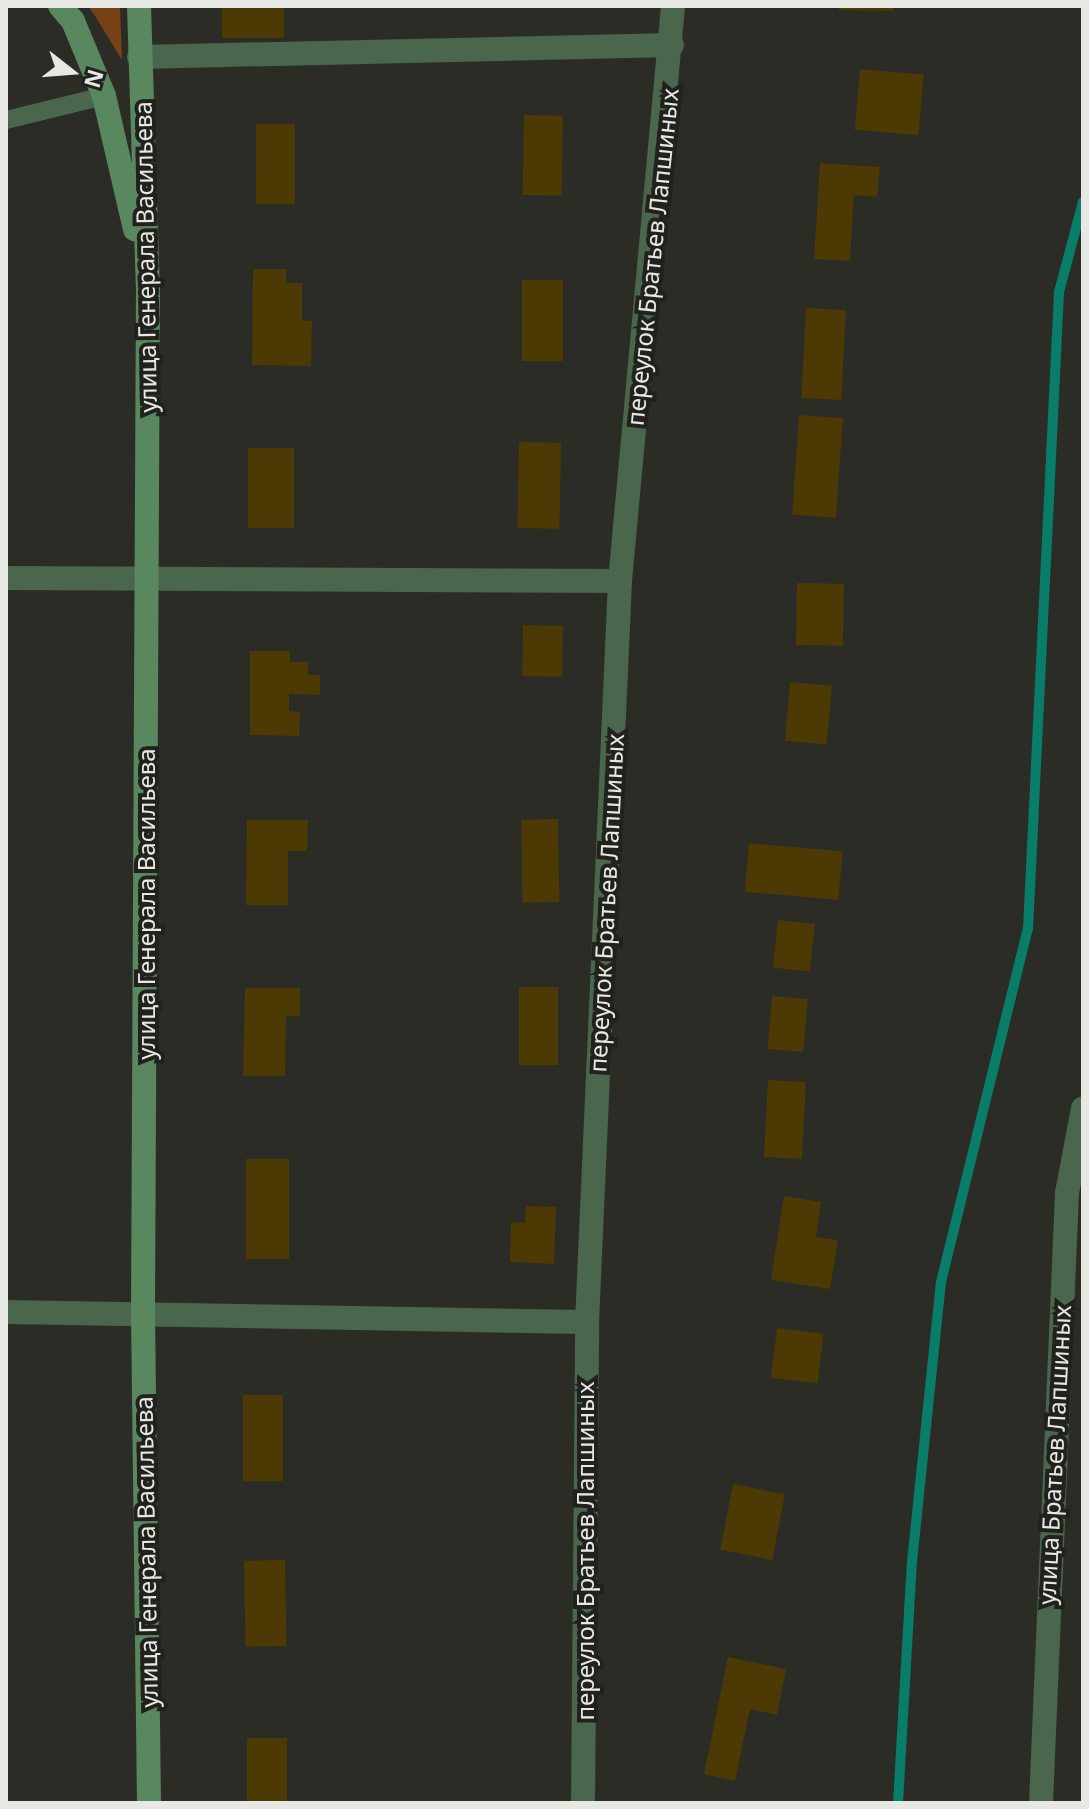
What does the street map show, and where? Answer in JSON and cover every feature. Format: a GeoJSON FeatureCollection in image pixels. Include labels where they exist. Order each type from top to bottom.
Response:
{"type":"FeatureCollection","features":[{"type":"Feature","properties":{"kind":"main road"},"geometry":{"type":"LineString","coordinates":[[60,6],[73,21],[104,96],[148,286]]}},
{"type":"Feature","properties":{"kind":"main road","name":"улица Генерала Васильева"},"geometry":{"type":"LineString","coordinates":[[139,6],[148,286],[149,576],[143,1313],[149,1803]]}},
{"type":"Feature","properties":{"kind":"street","name":"переулок Братьев Лапшиных"},"geometry":{"type":"LineString","coordinates":[[583,1803],[587,1322],[620,581],[672,45],[673,6]]}},
{"type":"Feature","properties":{"kind":"street"},"geometry":{"type":"LineString","coordinates":[[139,57],[672,45]]}},
{"type":"Feature","properties":{"kind":"street"},"geometry":{"type":"LineString","coordinates":[[6,578],[149,576],[620,581]]}},
{"type":"Feature","properties":{"kind":"street","name":"улица Братьев Лапшиных"},"geometry":{"type":"LineString","coordinates":[[1041,1803],[1067,1193],[1083,1108]]}},
{"type":"Feature","properties":{"kind":"street"},"geometry":{"type":"LineString","coordinates":[[6,1312],[587,1322]]}},
{"type":"Feature","properties":{"kind":"lane"},"geometry":{"type":"LineString","coordinates":[[6,120],[104,96]]}},
{"type":"Feature","properties":{"kind":"shaded area"},"geometry":{"type":"Polygon","coordinates":[[[88,6],[120,6],[122,60],[95,16],[88,6]]]}},
{"type":"Feature","properties":{"kind":"building"},"geometry":{"type":"Polygon","coordinates":[[[222,6],[284,6],[284,38],[222,38],[222,6]]]}},
{"type":"Feature","properties":{"kind":"building"},"geometry":{"type":"Polygon","coordinates":[[[839,6],[893,6],[893,11],[839,10],[839,6]]]}},
{"type":"Feature","properties":{"kind":"building"},"geometry":{"type":"Polygon","coordinates":[[[860,69],[924,75],[918,135],[855,130],[860,69]]]}},
{"type":"Feature","properties":{"kind":"building"},"geometry":{"type":"Polygon","coordinates":[[[524,115],[563,116],[562,196],[523,195],[524,115]]]}},
{"type":"Feature","properties":{"kind":"building"},"geometry":{"type":"Polygon","coordinates":[[[256,124],[295,124],[295,204],[256,204],[256,124]]]}},
{"type":"Feature","properties":{"kind":"building"},"geometry":{"type":"Polygon","coordinates":[[[820,163],[880,167],[877,197],[854,195],[850,261],[814,259],[820,163]]]}},
{"type":"Feature","properties":{"kind":"building"},"geometry":{"type":"Polygon","coordinates":[[[253,269],[286,269],[286,283],[302,283],[302,320],[312,321],[311,366],[252,365],[253,269]]]}},
{"type":"Feature","properties":{"kind":"building"},"geometry":{"type":"Polygon","coordinates":[[[522,280],[563,280],[563,361],[522,361],[522,280]]]}},
{"type":"Feature","properties":{"kind":"building"},"geometry":{"type":"Polygon","coordinates":[[[806,308],[846,310],[841,400],[801,398],[806,308]]]}},
{"type":"Feature","properties":{"kind":"building"},"geometry":{"type":"Polygon","coordinates":[[[799,415],[843,418],[836,518],[792,515],[799,415]]]}},
{"type":"Feature","properties":{"kind":"building"},"geometry":{"type":"Polygon","coordinates":[[[519,442],[561,443],[559,529],[517,528],[519,442]]]}},
{"type":"Feature","properties":{"kind":"building"},"geometry":{"type":"Polygon","coordinates":[[[248,448],[294,448],[294,528],[248,528],[248,448]]]}},
{"type":"Feature","properties":{"kind":"building"},"geometry":{"type":"Polygon","coordinates":[[[797,583],[844,584],[843,646],[796,645],[797,583]]]}},
{"type":"Feature","properties":{"kind":"building"},"geometry":{"type":"Polygon","coordinates":[[[523,625],[563,626],[562,677],[522,676],[523,625]]]}},
{"type":"Feature","properties":{"kind":"building"},"geometry":{"type":"Polygon","coordinates":[[[250,651],[290,651],[290,662],[308,662],[308,675],[320,675],[320,695],[289,694],[289,711],[300,712],[299,736],[250,735],[250,651]]]}},
{"type":"Feature","properties":{"kind":"building"},"geometry":{"type":"Polygon","coordinates":[[[790,682],[832,686],[827,744],[785,741],[790,682]]]}},
{"type":"Feature","properties":{"kind":"building"},"geometry":{"type":"Polygon","coordinates":[[[558,819],[559,902],[522,903],[521,820],[558,819]]]}},
{"type":"Feature","properties":{"kind":"building"},"geometry":{"type":"Polygon","coordinates":[[[247,820],[308,820],[307,851],[288,851],[288,905],[246,905],[247,820]]]}},
{"type":"Feature","properties":{"kind":"building"},"geometry":{"type":"Polygon","coordinates":[[[749,843],[843,851],[838,900],[745,892],[749,843]]]}},
{"type":"Feature","properties":{"kind":"building"},"geometry":{"type":"Polygon","coordinates":[[[778,920],[815,924],[810,972],[773,968],[778,920]]]}},
{"type":"Feature","properties":{"kind":"building"},"geometry":{"type":"Polygon","coordinates":[[[519,987],[558,987],[558,1065],[519,1065],[519,987]]]}},
{"type":"Feature","properties":{"kind":"building"},"geometry":{"type":"Polygon","coordinates":[[[245,988],[300,988],[300,1016],[286,1016],[285,1076],[243,1076],[245,988]]]}},
{"type":"Feature","properties":{"kind":"building"},"geometry":{"type":"Polygon","coordinates":[[[772,996],[808,999],[803,1052],[767,1049],[772,996]]]}},
{"type":"Feature","properties":{"kind":"building"},"geometry":{"type":"Polygon","coordinates":[[[768,1080],[806,1082],[802,1159],[764,1157],[768,1080]]]}},
{"type":"Feature","properties":{"kind":"building"},"geometry":{"type":"Polygon","coordinates":[[[246,1159],[289,1159],[289,1259],[246,1259],[246,1159]]]}},
{"type":"Feature","properties":{"kind":"building"},"geometry":{"type":"Polygon","coordinates":[[[784,1196],[821,1202],[816,1237],[838,1240],[830,1289],[771,1280],[784,1196]]]}},
{"type":"Feature","properties":{"kind":"building"},"geometry":{"type":"Polygon","coordinates":[[[526,1206],[556,1207],[554,1264],[510,1262],[511,1222],[525,1223],[526,1206]]]}},
{"type":"Feature","properties":{"kind":"building"},"geometry":{"type":"Polygon","coordinates":[[[777,1328],[824,1334],[818,1383],[771,1378],[777,1328]]]}},
{"type":"Feature","properties":{"kind":"building"},"geometry":{"type":"Polygon","coordinates":[[[243,1395],[283,1395],[283,1481],[243,1481],[243,1395]]]}},
{"type":"Feature","properties":{"kind":"building"},"geometry":{"type":"Polygon","coordinates":[[[733,1484],[785,1494],[772,1560],[720,1550],[733,1484]]]}},
{"type":"Feature","properties":{"kind":"building"},"geometry":{"type":"Polygon","coordinates":[[[285,1560],[287,1646],[246,1647],[244,1561],[285,1560]]]}},
{"type":"Feature","properties":{"kind":"building"},"geometry":{"type":"Polygon","coordinates":[[[728,1657],[786,1669],[777,1715],[750,1709],[735,1781],[704,1774],[728,1657]]]}},
{"type":"Feature","properties":{"kind":"building"},"geometry":{"type":"Polygon","coordinates":[[[247,1738],[287,1738],[287,1803],[247,1803],[247,1738]]]}},
{"type":"Feature","properties":{"kind":"waterway"},"geometry":{"type":"LineString","coordinates":[[898,1803],[912,1562],[941,1282],[1028,929],[1059,292],[1083,202]]}}]}
